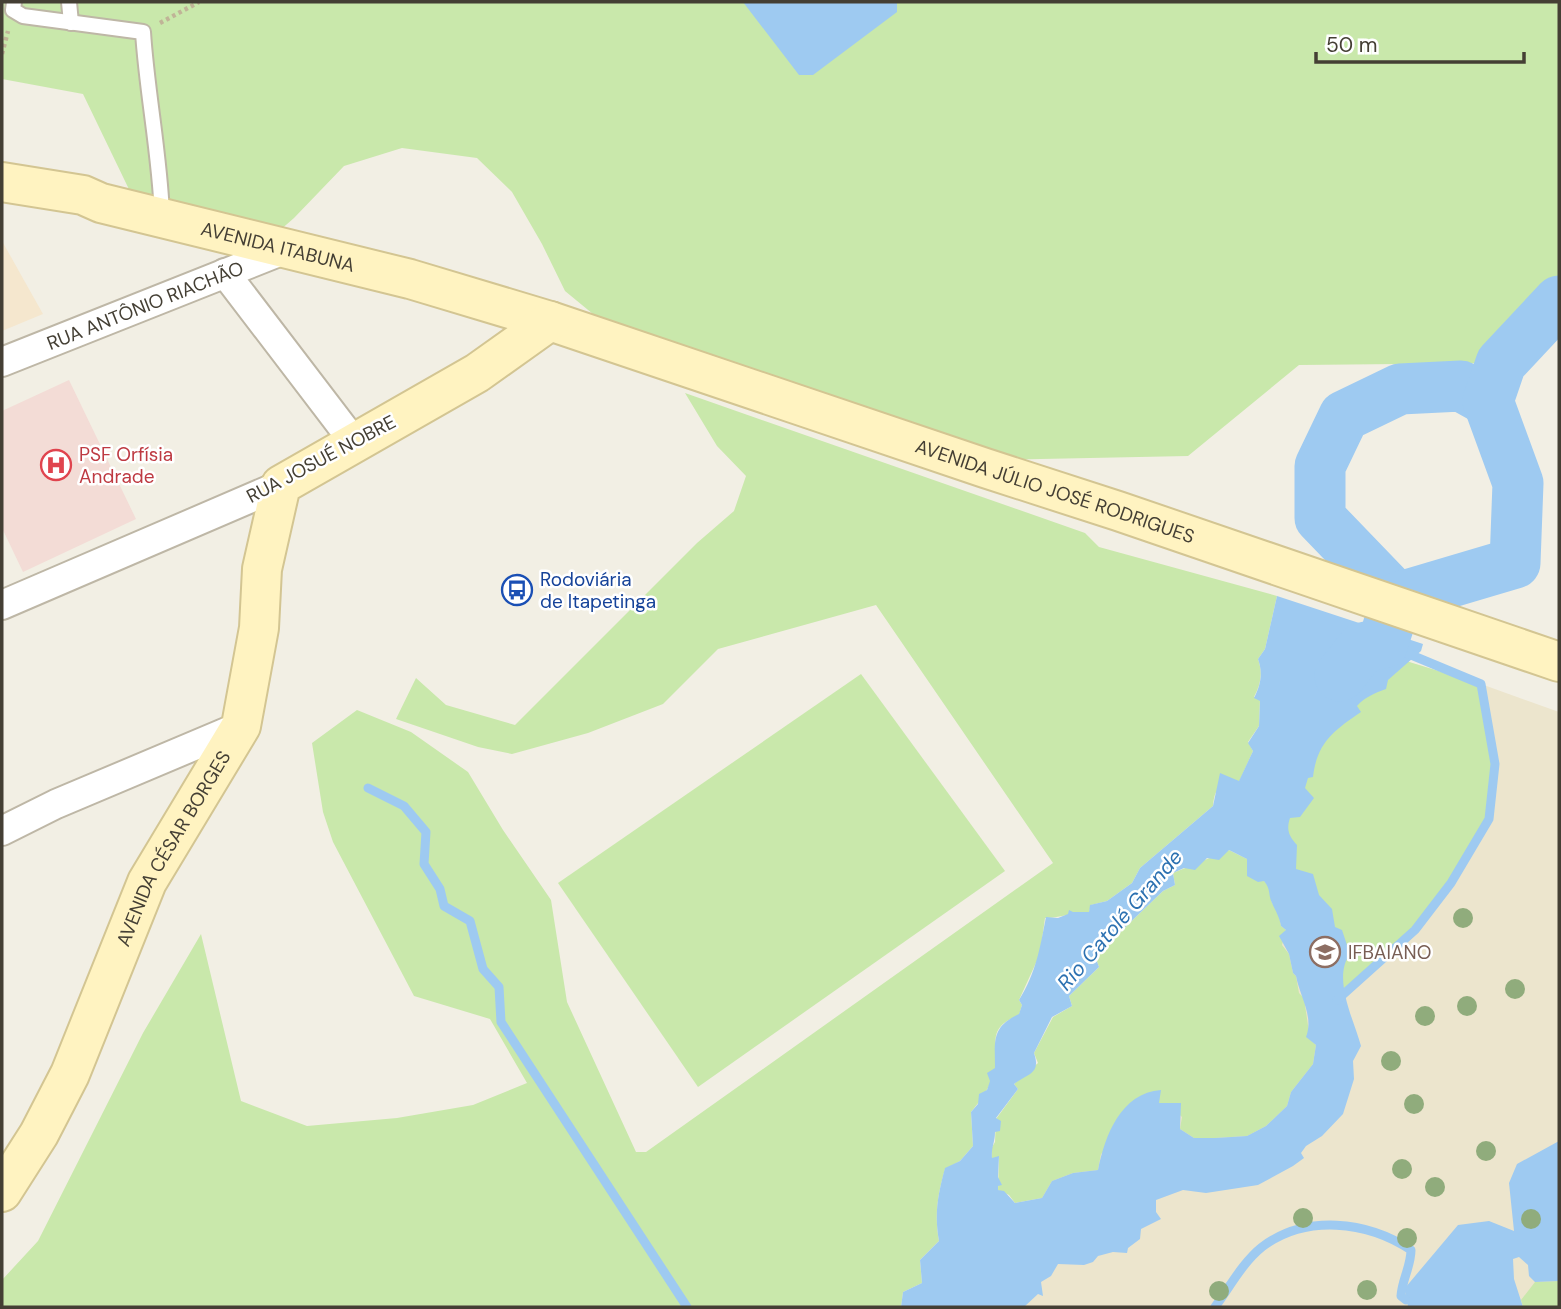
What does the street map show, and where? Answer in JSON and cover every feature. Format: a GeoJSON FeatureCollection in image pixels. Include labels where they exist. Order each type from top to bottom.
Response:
{"type":"FeatureCollection","features":[{"type":"Feature","properties":{"kind":"main road","name":"AVENIDA ITABUNA"},"geometry":{"type":"LineString","coordinates":[[2,182],[83,195],[102,203],[410,279],[550,321]]}},
{"type":"Feature","properties":{"kind":"main road","name":"RUA JOSUÉ NOBRE"},"geometry":{"type":"LineString","coordinates":[[281,485],[477,373],[550,321]]}},
{"type":"Feature","properties":{"kind":"main road","name":"AVENIDA JÚLIO JOSÉ RODRIGUES"},"geometry":{"type":"LineString","coordinates":[[550,321],[1196,537],[1559,662]]}},
{"type":"Feature","properties":{"kind":"main road","name":"AVENIDA CÉSAR BORGES"},"geometry":{"type":"LineString","coordinates":[[2,1192],[39,1134],[70,1074],[147,882],[242,726],[259,628],[262,569],[281,485]]}},
{"type":"Feature","properties":{"kind":"street","name":"RUA ANTÔNIO RIACHÃO"},"geometry":{"type":"LineString","coordinates":[[2,362],[289,248]]}},
{"type":"Feature","properties":{"kind":"street"},"geometry":{"type":"LineString","coordinates":[[225,273],[354,442]]}},
{"type":"Feature","properties":{"kind":"street","name":"RUA JOSUÉ NOBRE"},"geometry":{"type":"LineString","coordinates":[[2,604],[281,485]]}},
{"type":"Feature","properties":{"kind":"street"},"geometry":{"type":"LineString","coordinates":[[2,831],[56,804],[242,726]]}},
{"type":"Feature","properties":{"kind":"lane"},"geometry":{"type":"LineString","coordinates":[[14,2],[13,10],[23,16],[143,32],[151,118],[161,175],[162,218]]}},
{"type":"Feature","properties":{"kind":"lane"},"geometry":{"type":"LineString","coordinates":[[69,2],[71,23]]}},
{"type":"Feature","properties":{"kind":"path"},"geometry":{"type":"LineString","coordinates":[[143,32],[199,2]]}},
{"type":"Feature","properties":{"kind":"shaded area"},"geometry":{"type":"Polygon","coordinates":[[[2,241],[43,314],[2,331],[2,241]]]}},
{"type":"Feature","properties":{"kind":"shaded area","name":"PSF Orfísia Andrade"},"geometry":{"type":"Polygon","coordinates":[[[69,380],[136,519],[23,572],[2,528],[2,411],[69,380]]]}},
{"type":"Feature","properties":{"kind":"shaded area","name":"IFBAIANO"},"geometry":{"type":"Polygon","coordinates":[[[1362,648],[1481,684],[1559,712],[1559,1307],[976,1307],[1362,648]]]}},
{"type":"Feature","properties":{"kind":"green space"},"geometry":{"type":"Polygon","coordinates":[[[2,2],[1559,2],[1559,301],[1501,363],[1299,365],[1188,456],[986,460],[627,342],[565,291],[512,192],[477,158],[402,148],[344,166],[271,238],[138,208],[83,94],[2,79],[2,2]]]}},
{"type":"Feature","properties":{"kind":"green space"},"geometry":{"type":"Polygon","coordinates":[[[685,393],[1085,533],[1099,547],[1277,596],[1265,649],[1258,659],[1260,678],[1254,697],[1260,700],[1259,726],[1248,742],[1253,751],[1239,782],[1217,790],[1213,806],[1140,868],[1132,883],[1107,901],[1091,905],[1089,912],[1045,918],[1040,954],[1019,1000],[1022,1005],[1019,1015],[1008,1020],[997,1032],[995,1069],[986,1092],[971,1112],[973,1146],[960,1161],[945,1169],[937,1204],[939,1241],[920,1260],[922,1283],[903,1292],[901,1307],[2,1307],[2,1280],[38,1241],[143,1033],[201,934],[241,1101],[307,1126],[397,1118],[473,1105],[527,1083],[490,1019],[414,996],[333,842],[323,812],[312,743],[357,710],[411,732],[468,772],[503,830],[551,900],[567,1002],[636,1152],[646,1152],[1053,863],[876,605],[718,649],[663,704],[588,733],[512,754],[478,747],[396,719],[416,678],[446,705],[515,725],[697,543],[734,511],[746,476],[717,446],[685,393]]]}},
{"type":"Feature","properties":{"kind":"green space"},"geometry":{"type":"Polygon","coordinates":[[[1393,657],[1481,684],[1494,759],[1489,819],[1451,883],[1415,930],[1332,1004],[1280,836],[1281,755],[1393,657]]]}},
{"type":"Feature","properties":{"kind":"green space"},"geometry":{"type":"Polygon","coordinates":[[[861,674],[1005,871],[698,1087],[558,883],[861,674]]]}},
{"type":"Feature","properties":{"kind":"green space"},"geometry":{"type":"Polygon","coordinates":[[[1229,850],[1247,859],[1269,887],[1281,926],[1286,930],[1282,945],[1289,954],[1299,993],[1304,998],[1310,1039],[1316,1045],[1313,1064],[1291,1092],[1287,1106],[1266,1126],[1247,1136],[1194,1138],[1180,1129],[1182,1117],[1168,1104],[1158,1103],[1101,1154],[1098,1170],[1073,1173],[1052,1181],[1042,1198],[1015,1203],[1009,1195],[998,1190],[999,1157],[992,1159],[991,1149],[995,1142],[996,1119],[1018,1089],[1014,1084],[1038,1063],[1034,1053],[1053,1017],[1072,1006],[1069,996],[1099,967],[1095,956],[1163,891],[1175,885],[1173,873],[1229,850]]]}},
{"type":"Feature","properties":{"kind":"green space"},"geometry":{"type":"Polygon","coordinates":[[[1559,1281],[1559,1307],[1523,1307],[1521,1300],[1535,1282],[1559,1281]]]}},
{"type":"Feature","properties":{"kind":"water"},"geometry":{"type":"Polygon","coordinates":[[[743,2],[897,2],[897,12],[813,75],[799,75],[743,2]]]}},
{"type":"Feature","properties":{"kind":"water"},"geometry":{"type":"Polygon","coordinates":[[[1277,596],[1423,644],[1421,651],[1388,680],[1386,689],[1360,703],[1357,706],[1361,712],[1328,739],[1318,755],[1313,777],[1308,778],[1305,788],[1314,798],[1300,817],[1290,818],[1288,826],[1297,845],[1296,869],[1313,874],[1319,895],[1332,909],[1335,927],[1342,930],[1350,954],[1343,975],[1344,987],[1361,1046],[1353,1061],[1354,1079],[1343,1114],[1322,1136],[1306,1146],[1301,1153],[1304,1158],[1258,1185],[1206,1193],[1183,1190],[1156,1200],[1156,1212],[1161,1219],[1141,1229],[1140,1239],[1128,1248],[1127,1253],[1113,1252],[1098,1256],[1093,1262],[1084,1265],[1058,1264],[1051,1276],[1041,1282],[1043,1296],[1038,1294],[1024,1307],[901,1307],[903,1292],[922,1283],[920,1260],[939,1241],[937,1204],[945,1168],[960,1161],[973,1146],[971,1112],[978,1104],[979,1094],[987,1090],[990,1081],[987,1073],[995,1068],[996,1036],[1003,1024],[1019,1014],[1022,1005],[1019,1000],[1033,970],[1046,917],[1058,918],[1068,914],[1069,910],[1089,912],[1090,905],[1107,901],[1132,883],[1140,868],[1213,806],[1220,773],[1239,781],[1253,751],[1248,743],[1259,726],[1260,701],[1254,698],[1260,678],[1258,659],[1265,649],[1277,596]],[[1229,850],[1219,860],[1207,858],[1195,870],[1184,868],[1173,873],[1175,885],[1163,891],[1095,956],[1099,967],[1069,996],[1072,1006],[1052,1017],[1034,1053],[1035,1069],[1014,1084],[1018,1089],[996,1118],[1001,1121],[1000,1131],[995,1132],[992,1158],[999,1156],[998,1177],[1002,1185],[998,1186],[998,1190],[1004,1191],[1015,1203],[1042,1198],[1052,1181],[1073,1173],[1098,1170],[1105,1143],[1117,1118],[1125,1107],[1147,1093],[1161,1090],[1159,1103],[1181,1103],[1180,1129],[1194,1138],[1247,1136],[1266,1126],[1287,1106],[1291,1092],[1313,1064],[1316,1045],[1306,1037],[1306,1006],[1293,973],[1289,954],[1279,936],[1286,930],[1281,926],[1264,881],[1258,882],[1247,876],[1247,859],[1229,850]]]}},
{"type":"Feature","properties":{"kind":"water"},"geometry":{"type":"Polygon","coordinates":[[[1559,1141],[1559,1281],[1535,1282],[1529,1276],[1528,1265],[1519,1257],[1513,1259],[1514,1279],[1523,1307],[1408,1307],[1405,1288],[1458,1225],[1489,1221],[1514,1231],[1509,1183],[1517,1164],[1559,1141]]]}},
{"type":"Feature","properties":{"kind":"waterway","name":"Rio Catolé Grande"},"geometry":{"type":"LineString","coordinates":[[1340,676],[1362,648],[1383,643],[1397,598],[1515,563],[1518,483],[1488,401],[1501,363],[1559,301]]}},
{"type":"Feature","properties":{"kind":"waterway","name":"Rio Catolé Grande"},"geometry":{"type":"LineString","coordinates":[[1397,598],[1320,518],[1320,466],[1344,416],[1400,389],[1461,386],[1488,401]]}},
{"type":"Feature","properties":{"kind":"waterway"},"geometry":{"type":"LineString","coordinates":[[1337,1000],[1415,930],[1451,883],[1489,819],[1495,764],[1481,684],[1404,652]]}},
{"type":"Feature","properties":{"kind":"waterway"},"geometry":{"type":"LineString","coordinates":[[368,788],[404,806],[426,832],[424,864],[440,889],[444,906],[470,921],[483,969],[499,987],[501,1022],[687,1307]]}},
{"type":"Feature","properties":{"kind":"waterway"},"geometry":{"type":"LineString","coordinates":[[1215,1307],[1242,1268],[1262,1247],[1279,1236],[1298,1229],[1336,1225],[1375,1233],[1411,1250],[1401,1296],[1406,1300]]}},
{"type":"Feature","properties":{"kind":"place","name":"PSF Orfísia Andrade"},"geometry":{"type":"Point","coordinates":[56,465]}},
{"type":"Feature","properties":{"kind":"place","name":"Rodoviária de Itapetinga"},"geometry":{"type":"Point","coordinates":[517,590]}},
{"type":"Feature","properties":{"kind":"place","name":"IFBAIANO"},"geometry":{"type":"Point","coordinates":[1325,952]}}]}
